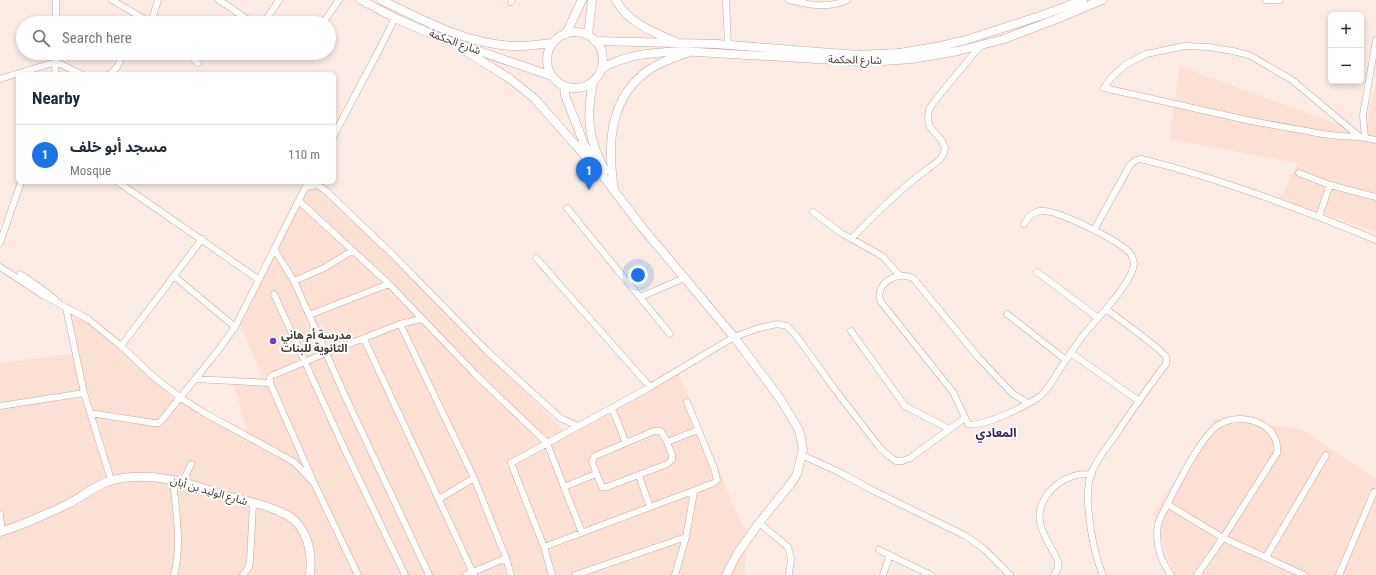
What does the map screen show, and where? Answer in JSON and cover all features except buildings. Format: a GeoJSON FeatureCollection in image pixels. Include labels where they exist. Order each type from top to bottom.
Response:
{"type":"FeatureCollection","features":[{"type":"Feature","properties":{"kind":"street"},"geometry":{"type":"LineString","coordinates":[[56,0],[56,16]]}},
{"type":"Feature","properties":{"kind":"street"},"geometry":{"type":"LineString","coordinates":[[112,0],[140,16]]}},
{"type":"Feature","properties":{"kind":"street"},"geometry":{"type":"LineString","coordinates":[[153,16],[158,0]]}},
{"type":"Feature","properties":{"kind":"street"},"geometry":{"type":"LineString","coordinates":[[269,16],[279,0]]}},
{"type":"Feature","properties":{"kind":"street"},"geometry":{"type":"LineString","coordinates":[[328,16],[340,0]]}},
{"type":"Feature","properties":{"kind":"street","name":"شارع الحكمة"},"geometry":{"type":"LineString","coordinates":[[361,0],[395,18],[452,42],[552,76]]}},
{"type":"Feature","properties":{"kind":"street","name":"شارع الحكمة"},"geometry":{"type":"LineString","coordinates":[[381,0],[448,31],[496,45],[508,46],[553,43]]}},
{"type":"Feature","properties":{"kind":"street"},"geometry":{"type":"LineString","coordinates":[[566,34],[582,0]]}},
{"type":"Feature","properties":{"kind":"street"},"geometry":{"type":"LineString","coordinates":[[588,36],[592,0]]}},
{"type":"Feature","properties":{"kind":"street"},"geometry":{"type":"LineString","coordinates":[[616,0],[623,11],[637,23],[679,43]]}},
{"type":"Feature","properties":{"kind":"street"},"geometry":{"type":"LineString","coordinates":[[726,0],[728,45]]}},
{"type":"Feature","properties":{"kind":"street"},"geometry":{"type":"LineString","coordinates":[[789,0],[812,5],[826,6],[838,4],[847,0]]}},
{"type":"Feature","properties":{"kind":"street","name":"شارع الحكمة"},"geometry":{"type":"LineString","coordinates":[[595,41],[728,45],[857,55],[899,53],[966,40],[1043,15],[1083,0]]}},
{"type":"Feature","properties":{"kind":"street","name":"شارع الحكمة"},"geometry":{"type":"LineString","coordinates":[[601,69],[622,59],[654,52],[693,51],[868,62],[934,56],[1004,39],[1031,30],[1102,0]]}},
{"type":"Feature","properties":{"kind":"street"},"geometry":{"type":"LineString","coordinates":[[1266,0],[1280,0]]}},
{"type":"Feature","properties":{"kind":"street"},"geometry":{"type":"LineString","coordinates":[[222,1],[243,16]]}},
{"type":"Feature","properties":{"kind":"street"},"geometry":{"type":"LineString","coordinates":[[336,131],[395,18]]}},
{"type":"Feature","properties":{"kind":"street"},"geometry":{"type":"LineString","coordinates":[[593,82],[579,88],[568,88],[552,76],[548,67],[547,57],[553,43],[561,36],[576,32],[588,36],[595,41],[602,54],[601,69],[593,82],[589,99],[588,114],[591,138],[600,162],[619,198]]}},
{"type":"Feature","properties":{"kind":"street"},"geometry":{"type":"LineString","coordinates":[[1362,137],[1363,115],[1376,40]]}},
{"type":"Feature","properties":{"kind":"street"},"geometry":{"type":"LineString","coordinates":[[452,42],[486,62],[534,98],[600,172],[641,226],[734,337],[794,420],[802,439],[803,449],[799,467],[792,482],[759,523],[737,554],[726,575]]}},
{"type":"Feature","properties":{"kind":"street"},"geometry":{"type":"LineString","coordinates":[[851,239],[903,188],[943,156],[945,148],[942,141],[930,127],[928,119],[929,109],[981,45]]}},
{"type":"Feature","properties":{"kind":"street"},"geometry":{"type":"LineString","coordinates":[[1362,137],[1292,80],[1249,55],[1233,51],[1190,46],[1146,54],[1125,65],[1111,78],[1104,88],[1252,121],[1323,134],[1362,137],[1376,140]]}},
{"type":"Feature","properties":{"kind":"street"},"geometry":{"type":"LineString","coordinates":[[614,189],[610,161],[611,133],[615,115],[626,94],[650,70],[669,60],[693,51]]}},
{"type":"Feature","properties":{"kind":"street"},"geometry":{"type":"LineString","coordinates":[[112,72],[120,60]]}},
{"type":"Feature","properties":{"kind":"street"},"geometry":{"type":"LineString","coordinates":[[195,60],[198,63]]}},
{"type":"Feature","properties":{"kind":"street"},"geometry":{"type":"LineString","coordinates":[[55,72],[56,62]]}},
{"type":"Feature","properties":{"kind":"street"},"geometry":{"type":"LineString","coordinates":[[25,72],[56,62],[77,72]]}},
{"type":"Feature","properties":{"kind":"street"},"geometry":{"type":"LineString","coordinates":[[0,80],[16,75]]}},
{"type":"Feature","properties":{"kind":"street"},"geometry":{"type":"LineString","coordinates":[[564,86],[565,95],[584,144],[600,172]]}},
{"type":"Feature","properties":{"kind":"street"},"geometry":{"type":"LineString","coordinates":[[1094,230],[1130,165],[1136,160],[1141,159],[1247,190],[1319,216],[1376,240]]}},
{"type":"Feature","properties":{"kind":"street"},"geometry":{"type":"LineString","coordinates":[[1299,173],[1330,185],[1376,197]]}},
{"type":"Feature","properties":{"kind":"street"},"geometry":{"type":"LineString","coordinates":[[0,243],[20,184]]}},
{"type":"Feature","properties":{"kind":"street"},"geometry":{"type":"LineString","coordinates":[[121,184],[258,279]]}},
{"type":"Feature","properties":{"kind":"street"},"geometry":{"type":"LineString","coordinates":[[90,413],[157,423],[164,418],[196,379],[235,327],[307,184],[317,185],[325,190],[394,256],[488,352],[560,418],[578,426]]}},
{"type":"Feature","properties":{"kind":"street"},"geometry":{"type":"LineString","coordinates":[[1319,216],[1330,185]]}},
{"type":"Feature","properties":{"kind":"street"},"geometry":{"type":"LineString","coordinates":[[299,201],[389,284],[477,376],[547,443],[582,533]]}},
{"type":"Feature","properties":{"kind":"street"},"geometry":{"type":"LineString","coordinates":[[567,208],[670,334]]}},
{"type":"Feature","properties":{"kind":"street"},"geometry":{"type":"LineString","coordinates":[[1024,224],[1030,215],[1040,211],[1053,212],[1094,230],[1130,252],[1134,260],[1132,272],[1119,293],[1071,353],[1045,392],[1028,403],[993,420],[981,424],[969,425],[966,422],[953,392],[879,298],[880,289],[883,284],[890,279],[905,275],[914,279],[978,357],[1013,394],[1028,403]]}},
{"type":"Feature","properties":{"kind":"street"},"geometry":{"type":"LineString","coordinates":[[813,212],[851,239],[883,257],[900,276]]}},
{"type":"Feature","properties":{"kind":"street"},"geometry":{"type":"LineString","coordinates":[[121,346],[202,239]]}},
{"type":"Feature","properties":{"kind":"street"},"geometry":{"type":"LineString","coordinates":[[274,249],[294,281],[345,396],[429,575]]}},
{"type":"Feature","properties":{"kind":"street"},"geometry":{"type":"LineString","coordinates":[[294,281],[324,268],[352,251]]}},
{"type":"Feature","properties":{"kind":"street"},"geometry":{"type":"LineString","coordinates":[[536,258],[650,387]]}},
{"type":"Feature","properties":{"kind":"street"},"geometry":{"type":"LineString","coordinates":[[0,262],[46,292],[64,307],[84,393],[111,480]]}},
{"type":"Feature","properties":{"kind":"street"},"geometry":{"type":"LineString","coordinates":[[0,267],[43,295],[89,320],[121,346],[155,378],[181,398],[206,414],[295,463],[314,483]]}},
{"type":"Feature","properties":{"kind":"street"},"geometry":{"type":"LineString","coordinates":[[1036,272],[1098,318]]}},
{"type":"Feature","properties":{"kind":"street"},"geometry":{"type":"LineString","coordinates":[[174,276],[235,327]]}},
{"type":"Feature","properties":{"kind":"street"},"geometry":{"type":"LineString","coordinates":[[640,297],[685,278]]}},
{"type":"Feature","properties":{"kind":"street"},"geometry":{"type":"LineString","coordinates":[[309,315],[389,284]]}},
{"type":"Feature","properties":{"kind":"street"},"geometry":{"type":"LineString","coordinates":[[274,294],[306,361],[344,448],[405,575]]}},
{"type":"Feature","properties":{"kind":"street"},"geometry":{"type":"LineString","coordinates":[[1103,575],[1094,547],[1088,493],[1089,482],[1096,463],[1166,364],[1166,357],[1106,309]]}},
{"type":"Feature","properties":{"kind":"street"},"geometry":{"type":"LineString","coordinates":[[1007,314],[1066,360]]}},
{"type":"Feature","properties":{"kind":"street"},"geometry":{"type":"LineString","coordinates":[[358,575],[314,483],[270,382],[270,378],[306,361],[400,324],[421,319]]}},
{"type":"Feature","properties":{"kind":"street"},"geometry":{"type":"LineString","coordinates":[[400,324],[474,478],[506,558],[511,575]]}},
{"type":"Feature","properties":{"kind":"street"},"geometry":{"type":"LineString","coordinates":[[552,575],[544,547],[511,462],[650,387],[734,337],[770,325],[777,324],[787,326],[798,338],[870,436],[888,455],[896,461],[902,461],[910,458],[929,445],[949,428],[965,418]]}},
{"type":"Feature","properties":{"kind":"street"},"geometry":{"type":"LineString","coordinates":[[851,331],[905,406],[949,428]]}},
{"type":"Feature","properties":{"kind":"street"},"geometry":{"type":"LineString","coordinates":[[364,339],[474,573]]}},
{"type":"Feature","properties":{"kind":"street"},"geometry":{"type":"LineString","coordinates":[[1071,353],[1139,401]]}},
{"type":"Feature","properties":{"kind":"street"},"geometry":{"type":"LineString","coordinates":[[196,379],[270,382]]}},
{"type":"Feature","properties":{"kind":"street"},"geometry":{"type":"LineString","coordinates":[[0,406],[84,393]]}},
{"type":"Feature","properties":{"kind":"street"},"geometry":{"type":"LineString","coordinates":[[544,547],[710,486],[717,480],[714,468],[687,402]]}},
{"type":"Feature","properties":{"kind":"street"},"geometry":{"type":"LineString","coordinates":[[612,408],[626,443]]}},
{"type":"Feature","properties":{"kind":"street"},"geometry":{"type":"LineString","coordinates":[[1171,575],[1162,560],[1157,539],[1160,517],[1178,482],[1209,433],[1219,424],[1233,420],[1245,419],[1261,423],[1270,430],[1276,438],[1278,445],[1277,453],[1223,538],[1197,575]]}},
{"type":"Feature","properties":{"kind":"street"},"geometry":{"type":"LineString","coordinates":[[657,430],[662,432],[667,442],[672,455],[672,460],[670,462],[638,476],[604,488],[600,484],[592,458],[602,452],[657,430]]}},
{"type":"Feature","properties":{"kind":"street"},"geometry":{"type":"LineString","coordinates":[[667,442],[698,430]]}},
{"type":"Feature","properties":{"kind":"street"},"geometry":{"type":"LineString","coordinates":[[1266,557],[1326,455]]}},
{"type":"Feature","properties":{"kind":"street"},"geometry":{"type":"LineString","coordinates":[[802,456],[841,472],[872,490],[966,536],[984,549],[1010,575]]}},
{"type":"Feature","properties":{"kind":"street"},"geometry":{"type":"LineString","coordinates":[[183,482],[191,464]]}},
{"type":"Feature","properties":{"kind":"street"},"geometry":{"type":"LineString","coordinates":[[564,487],[596,474]]}},
{"type":"Feature","properties":{"kind":"street"},"geometry":{"type":"LineString","coordinates":[[1054,575],[1058,568],[1058,562],[1040,525],[1040,507],[1043,499],[1063,480],[1075,476],[1092,474]]}},
{"type":"Feature","properties":{"kind":"street"},"geometry":{"type":"LineString","coordinates":[[638,476],[650,507]]}},
{"type":"Feature","properties":{"kind":"street","name":"شارع الوليد بن أبان"},"geometry":{"type":"LineString","coordinates":[[1,532],[45,515],[111,480],[153,477],[183,482],[284,513],[302,529],[310,549],[310,575]]}},
{"type":"Feature","properties":{"kind":"street"},"geometry":{"type":"LineString","coordinates":[[439,499],[474,478]]}},
{"type":"Feature","properties":{"kind":"street"},"geometry":{"type":"LineString","coordinates":[[174,480],[178,559],[174,575]]}},
{"type":"Feature","properties":{"kind":"street"},"geometry":{"type":"LineString","coordinates":[[675,575],[686,537],[694,492]]}},
{"type":"Feature","properties":{"kind":"street"},"geometry":{"type":"LineString","coordinates":[[1339,575],[1374,492]]}},
{"type":"Feature","properties":{"kind":"street"},"geometry":{"type":"LineString","coordinates":[[243,575],[249,567],[250,561],[253,503]]}},
{"type":"Feature","properties":{"kind":"street"},"geometry":{"type":"LineString","coordinates":[[1168,504],[1223,538],[1304,575]]}},
{"type":"Feature","properties":{"kind":"street"},"geometry":{"type":"LineString","coordinates":[[0,514],[1,532]]}},
{"type":"Feature","properties":{"kind":"street"},"geometry":{"type":"LineString","coordinates":[[759,523],[788,547],[791,559],[789,575]]}},
{"type":"Feature","properties":{"kind":"street"},"geometry":{"type":"LineString","coordinates":[[574,575],[686,537]]}},
{"type":"Feature","properties":{"kind":"street"},"geometry":{"type":"LineString","coordinates":[[879,550],[931,575]]}},
{"type":"Feature","properties":{"kind":"street"},"geometry":{"type":"LineString","coordinates":[[884,575],[890,555]]}},
{"type":"Feature","properties":{"kind":"street"},"geometry":{"type":"LineString","coordinates":[[466,575],[474,573],[506,558]]}},
{"type":"Feature","properties":{"kind":"shaded area"},"geometry":{"type":"Polygon","coordinates":[[[1180,66],[1364,134],[1376,81],[1376,232],[1279,199],[1298,163],[1169,139],[1180,66]]]}},
{"type":"Feature","properties":{"kind":"shaded area"},"geometry":{"type":"Polygon","coordinates":[[[308,184],[320,184],[565,432],[679,374],[747,537],[744,575],[0,575],[0,363],[72,354],[73,310],[195,406],[247,431],[232,378],[263,377],[239,323],[308,184]]]}},
{"type":"Feature","properties":{"kind":"shaded area"},"geometry":{"type":"Polygon","coordinates":[[[1215,419],[1301,429],[1376,479],[1376,513],[1373,519],[1376,521],[1376,575],[1174,575],[1153,514],[1215,419]]]}},
{"type":"Feature","properties":{"kind":"place","name":"مسجد أبو خلف"},"geometry":{"type":"Point","coordinates":[589,190]}},
{"type":"Feature","properties":{"kind":"place","name":"مدرسة أم هاني الثانوية للبنات"},"geometry":{"type":"Point","coordinates":[273,341]}},
{"type":"Feature","properties":{"kind":"district","name":"المعادي"},"geometry":{"type":"Point","coordinates":[996,433]}}]}
